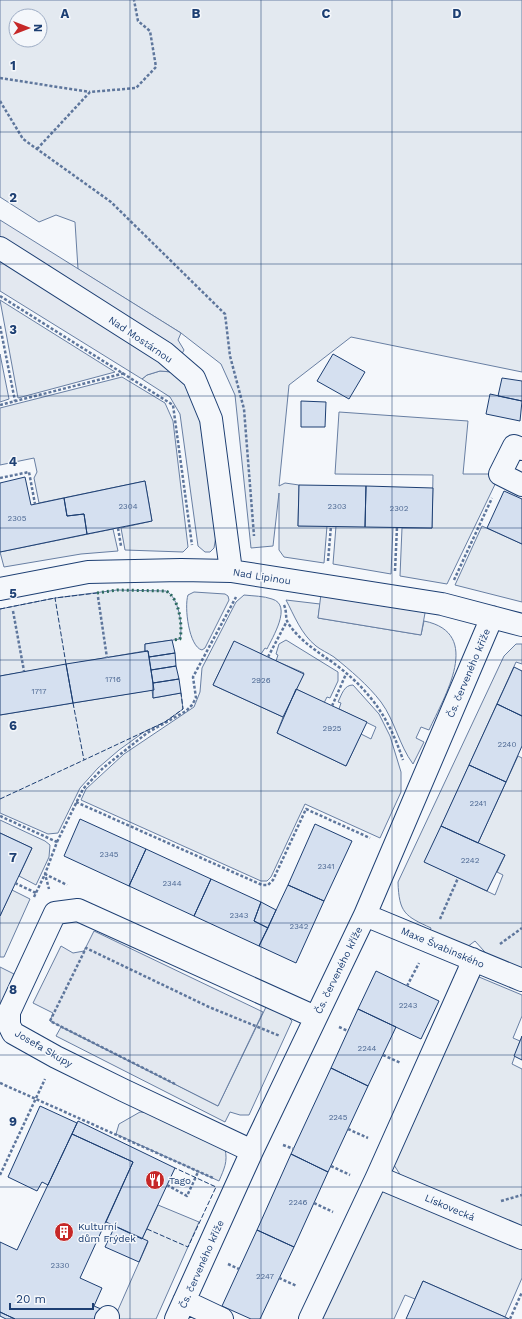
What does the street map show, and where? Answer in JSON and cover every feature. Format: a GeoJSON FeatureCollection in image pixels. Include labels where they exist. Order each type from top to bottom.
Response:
{"type":"FeatureCollection","features":[{"type":"Feature","properties":{"kind":"street","name":"Nad Mostárnou"},"geometry":{"type":"LineString","coordinates":[[0,248],[165,353],[194,378],[211,419],[231,571]]}},
{"type":"Feature","properties":{"kind":"street"},"geometry":{"type":"LineString","coordinates":[[514,461],[522,485]]}},
{"type":"Feature","properties":{"kind":"street","name":"Nad Lipinou"},"geometry":{"type":"LineString","coordinates":[[6,597],[88,572],[182,570],[231,571],[442,604],[522,625]]}},
{"type":"Feature","properties":{"kind":"street","name":"Čs. červeného kříže"},"geometry":{"type":"LineString","coordinates":[[180,1310],[252,1151],[365,915],[492,617]]}},
{"type":"Feature","properties":{"kind":"street"},"geometry":{"type":"LineString","coordinates":[[55,913],[78,910],[315,1017]]}},
{"type":"Feature","properties":{"kind":"street","name":"Josefa Skupy"},"geometry":{"type":"LineString","coordinates":[[55,913],[9,1012],[9,1025],[13,1033],[56,1057],[252,1151]]}},
{"type":"Feature","properties":{"kind":"street","name":"Maxe Švabinského"},"geometry":{"type":"LineString","coordinates":[[365,915],[522,980]]}},
{"type":"Feature","properties":{"kind":"street"},"geometry":{"type":"LineString","coordinates":[[310,1319],[377,1177],[472,959]]}},
{"type":"Feature","properties":{"kind":"street","name":"Lískovecká"},"geometry":{"type":"LineString","coordinates":[[377,1177],[522,1238]]}},
{"type":"Feature","properties":{"kind":"street"},"geometry":{"type":"LineString","coordinates":[[180,1310],[222,1319]]}},
{"type":"Feature","properties":{"kind":"path"},"geometry":{"type":"LineString","coordinates":[[0,78],[90,92],[136,88],[156,67],[150,31],[138,21],[134,0]]}},
{"type":"Feature","properties":{"kind":"path"},"geometry":{"type":"LineString","coordinates":[[37,149],[90,92]]}},
{"type":"Feature","properties":{"kind":"path"},"geometry":{"type":"LineString","coordinates":[[0,102],[23,139],[111,202],[225,314],[230,356],[244,409],[255,543]]}},
{"type":"Feature","properties":{"kind":"path"},"geometry":{"type":"LineString","coordinates":[[0,326],[15,402]]}},
{"type":"Feature","properties":{"kind":"path"},"geometry":{"type":"LineString","coordinates":[[0,405],[125,374]]}},
{"type":"Feature","properties":{"kind":"path"},"geometry":{"type":"LineString","coordinates":[[442,604],[514,461]]}},
{"type":"Feature","properties":{"kind":"path"},"geometry":{"type":"LineString","coordinates":[[0,478],[28,472],[35,504]]}},
{"type":"Feature","properties":{"kind":"path"},"geometry":{"type":"LineString","coordinates":[[327,568],[331,526]]}},
{"type":"Feature","properties":{"kind":"path"},"geometry":{"type":"LineString","coordinates":[[395,572],[397,527]]}},
{"type":"Feature","properties":{"kind":"path"},"geometry":{"type":"LineString","coordinates":[[118,528],[122,548]]}},
{"type":"Feature","properties":{"kind":"path"},"geometry":{"type":"LineString","coordinates":[[33,900],[57,842],[83,789],[103,768],[147,733],[186,711],[192,704],[196,698],[193,677],[239,592]]}},
{"type":"Feature","properties":{"kind":"path"},"geometry":{"type":"LineString","coordinates":[[97,593],[107,658]]}},
{"type":"Feature","properties":{"kind":"path"},"geometry":{"type":"LineString","coordinates":[[6,597],[24,672]]}},
{"type":"Feature","properties":{"kind":"path"},"geometry":{"type":"LineString","coordinates":[[268,657],[287,621],[286,609],[282,602]]}},
{"type":"Feature","properties":{"kind":"path"},"geometry":{"type":"LineString","coordinates":[[287,621],[311,649],[346,674],[377,704],[387,720],[405,767]]}},
{"type":"Feature","properties":{"kind":"path"},"geometry":{"type":"LineString","coordinates":[[332,706],[346,674]]}},
{"type":"Feature","properties":{"kind":"path"},"geometry":{"type":"LineString","coordinates":[[76,802],[262,885],[268,885],[273,880],[306,808],[375,840]]}},
{"type":"Feature","properties":{"kind":"path"},"geometry":{"type":"LineString","coordinates":[[0,816],[57,842]]}},
{"type":"Feature","properties":{"kind":"path"},"geometry":{"type":"LineString","coordinates":[[45,874],[73,888]]}},
{"type":"Feature","properties":{"kind":"path"},"geometry":{"type":"LineString","coordinates":[[45,874],[55,913]]}},
{"type":"Feature","properties":{"kind":"path"},"geometry":{"type":"LineString","coordinates":[[15,883],[36,894]]}},
{"type":"Feature","properties":{"kind":"path"},"geometry":{"type":"LineString","coordinates":[[175,1084],[50,1021],[86,948],[209,1007],[284,1038]]}},
{"type":"Feature","properties":{"kind":"path"},"geometry":{"type":"LineString","coordinates":[[0,1175],[34,1100],[56,1057]]}},
{"type":"Feature","properties":{"kind":"path"},"geometry":{"type":"LineString","coordinates":[[0,1083],[34,1100],[219,1181]]}},
{"type":"Feature","properties":{"kind":"path"},"geometry":{"type":"LineString","coordinates":[[167,1186],[187,1196],[198,1172]]}},
{"type":"Feature","properties":{"kind":"path"},"geometry":{"type":"LineString","coordinates":[[510,1319],[522,1292]]}},
{"type":"Feature","properties":{"kind":"shaded area"},"geometry":{"type":"Polygon","coordinates":[[[0,0],[522,0],[522,372],[351,337],[289,385],[279,486],[285,483],[299,485],[298,526],[327,526],[324,563],[284,557],[279,550],[279,493],[273,546],[251,548],[235,395],[221,364],[181,333],[78,269],[75,222],[56,215],[39,222],[0,197],[0,0]]]}},
{"type":"Feature","properties":{"kind":"shaded area"},"geometry":{"type":"Polygon","coordinates":[[[0,220],[181,333],[178,340],[184,350],[172,372],[160,371],[147,375],[142,379],[0,291],[0,220]]]}},
{"type":"Feature","properties":{"kind":"shaded area"},"geometry":{"type":"Polygon","coordinates":[[[0,300],[115,372],[18,398],[0,300]]]}},
{"type":"Feature","properties":{"kind":"shaded area"},"geometry":{"type":"Polygon","coordinates":[[[0,354],[9,399],[0,402],[0,354]]]}},
{"type":"Feature","properties":{"kind":"shaded area"},"geometry":{"type":"Polygon","coordinates":[[[160,371],[172,372],[185,381],[198,408],[217,530],[214,548],[210,552],[205,552],[198,546],[180,414],[170,397],[142,379],[147,375],[160,371]]]}},
{"type":"Feature","properties":{"kind":"shaded area"},"geometry":{"type":"Polygon","coordinates":[[[122,377],[165,403],[173,421],[188,547],[183,552],[125,550],[121,528],[152,521],[145,481],[39,503],[34,478],[37,472],[34,458],[0,465],[0,408],[122,377]]]}},
{"type":"Feature","properties":{"kind":"shaded area"},"geometry":{"type":"Polygon","coordinates":[[[339,412],[468,421],[463,474],[500,474],[447,584],[400,576],[402,528],[432,528],[433,475],[335,474],[339,412]]]}},
{"type":"Feature","properties":{"kind":"shaded area"},"geometry":{"type":"Polygon","coordinates":[[[336,526],[393,527],[391,574],[333,564],[336,526]]]}},
{"type":"Feature","properties":{"kind":"shaded area"},"geometry":{"type":"Polygon","coordinates":[[[482,526],[522,544],[522,602],[455,585],[482,526]]]}},
{"type":"Feature","properties":{"kind":"shaded area"},"geometry":{"type":"Polygon","coordinates":[[[113,529],[118,551],[81,554],[4,567],[0,552],[113,529]]]}},
{"type":"Feature","properties":{"kind":"shaded area"},"geometry":{"type":"Polygon","coordinates":[[[322,586],[427,602],[421,635],[318,618],[322,586]]]}},
{"type":"Feature","properties":{"kind":"shaded area"},"geometry":{"type":"Polygon","coordinates":[[[117,590],[166,591],[170,594],[177,605],[179,612],[181,627],[180,639],[145,644],[145,651],[0,676],[0,609],[55,598],[117,590]]]}},
{"type":"Feature","properties":{"kind":"shaded area"},"geometry":{"type":"Polygon","coordinates":[[[194,592],[225,594],[228,596],[229,600],[205,648],[202,650],[194,642],[187,617],[188,595],[194,592]]]}},
{"type":"Feature","properties":{"kind":"shaded area"},"geometry":{"type":"Polygon","coordinates":[[[244,595],[266,597],[278,602],[281,608],[279,622],[267,649],[265,648],[261,654],[234,642],[213,685],[283,717],[277,733],[346,766],[361,734],[371,739],[376,727],[339,709],[341,703],[338,702],[344,690],[350,685],[353,685],[379,714],[390,736],[401,772],[401,792],[380,838],[305,804],[271,877],[267,881],[261,881],[81,800],[86,789],[124,754],[194,707],[200,692],[202,668],[236,602],[244,595]]]}},
{"type":"Feature","properties":{"kind":"shaded area"},"geometry":{"type":"Polygon","coordinates":[[[286,600],[320,604],[318,618],[421,635],[424,621],[442,628],[452,638],[456,652],[455,668],[443,701],[429,730],[421,727],[416,738],[424,742],[413,764],[404,749],[386,709],[381,702],[352,672],[334,657],[318,647],[306,636],[286,600]]]}},
{"type":"Feature","properties":{"kind":"shaded area"},"geometry":{"type":"Polygon","coordinates":[[[286,640],[338,672],[338,681],[330,698],[327,697],[324,703],[296,689],[304,673],[276,661],[278,655],[276,654],[279,644],[286,640]]]}},
{"type":"Feature","properties":{"kind":"shaded area"},"geometry":{"type":"Polygon","coordinates":[[[516,644],[522,644],[522,664],[516,662],[425,862],[495,895],[503,875],[497,872],[505,855],[478,843],[518,756],[522,758],[522,973],[492,960],[475,941],[467,947],[429,934],[431,928],[409,916],[402,907],[398,882],[504,656],[516,644]]]}},
{"type":"Feature","properties":{"kind":"shaded area"},"geometry":{"type":"Polygon","coordinates":[[[152,690],[153,698],[181,693],[183,709],[165,722],[144,732],[119,750],[98,768],[80,788],[58,833],[48,834],[0,813],[0,715],[152,690]]]}},
{"type":"Feature","properties":{"kind":"shaded area"},"geometry":{"type":"Polygon","coordinates":[[[0,820],[45,841],[50,845],[49,857],[36,885],[19,876],[32,848],[0,833],[0,820]]]}},
{"type":"Feature","properties":{"kind":"shaded area"},"geometry":{"type":"Polygon","coordinates":[[[12,890],[30,899],[4,957],[0,957],[0,916],[12,890]]]}},
{"type":"Feature","properties":{"kind":"shaded area"},"geometry":{"type":"Polygon","coordinates":[[[94,931],[263,1012],[218,1106],[50,1021],[53,1013],[33,1003],[61,946],[73,953],[84,951],[94,931]]]}},
{"type":"Feature","properties":{"kind":"shaded area"},"geometry":{"type":"Polygon","coordinates":[[[0,967],[14,974],[0,1006],[0,967]]]}},
{"type":"Feature","properties":{"kind":"shaded area"},"geometry":{"type":"Polygon","coordinates":[[[479,977],[522,995],[522,1016],[513,1038],[520,1041],[512,1064],[522,1069],[522,1232],[401,1176],[394,1165],[475,981],[479,977]]]}},
{"type":"Feature","properties":{"kind":"shaded area"},"geometry":{"type":"Polygon","coordinates":[[[266,1007],[283,1012],[292,1021],[249,1115],[240,1115],[230,1112],[225,1122],[56,1036],[61,1027],[218,1106],[266,1007]]]}},
{"type":"Feature","properties":{"kind":"shaded area"},"geometry":{"type":"Polygon","coordinates":[[[140,1112],[151,1113],[225,1149],[226,1162],[219,1181],[116,1134],[119,1124],[140,1112]]]}},
{"type":"Feature","properties":{"kind":"shaded area"},"geometry":{"type":"Polygon","coordinates":[[[384,1191],[522,1247],[522,1278],[505,1317],[423,1281],[415,1299],[405,1295],[394,1319],[318,1319],[379,1195],[384,1191]]]}},
{"type":"Feature","properties":{"kind":"shaded area"},"geometry":{"type":"Polygon","coordinates":[[[158,1205],[199,1222],[156,1319],[114,1319],[148,1242],[142,1239],[158,1205]]]}},
{"type":"Feature","properties":{"kind":"building"},"geometry":{"type":"Polygon","coordinates":[[[333,354],[365,372],[349,399],[317,381],[333,354]]]}},
{"type":"Feature","properties":{"kind":"building"},"geometry":{"type":"Polygon","coordinates":[[[502,378],[522,381],[522,401],[498,396],[502,378]]]}},
{"type":"Feature","properties":{"kind":"building"},"geometry":{"type":"Polygon","coordinates":[[[490,394],[522,401],[520,421],[486,414],[490,394]]]}},
{"type":"Feature","properties":{"kind":"building"},"geometry":{"type":"Polygon","coordinates":[[[301,401],[326,402],[325,427],[301,427],[301,401]]]}},
{"type":"Feature","properties":{"kind":"building"},"geometry":{"type":"Polygon","coordinates":[[[25,477],[31,505],[64,498],[67,516],[84,514],[87,534],[0,552],[0,483],[25,477]]]}},
{"type":"Feature","properties":{"kind":"building"},"geometry":{"type":"Polygon","coordinates":[[[145,481],[152,521],[87,534],[84,514],[67,516],[64,498],[145,481]]]}},
{"type":"Feature","properties":{"kind":"building"},"geometry":{"type":"Polygon","coordinates":[[[299,485],[366,486],[365,527],[298,526],[299,485]]]}},
{"type":"Feature","properties":{"kind":"building"},"geometry":{"type":"Polygon","coordinates":[[[366,486],[433,488],[432,528],[365,527],[366,486]]]}},
{"type":"Feature","properties":{"kind":"building"},"geometry":{"type":"Polygon","coordinates":[[[504,491],[522,499],[522,544],[487,528],[504,491]]]}},
{"type":"Feature","properties":{"kind":"building"},"geometry":{"type":"Polygon","coordinates":[[[172,640],[175,653],[149,657],[148,651],[145,651],[145,644],[172,640]]]}},
{"type":"Feature","properties":{"kind":"building"},"geometry":{"type":"Polygon","coordinates":[[[234,641],[304,674],[283,717],[213,685],[234,641]]]}},
{"type":"Feature","properties":{"kind":"building"},"geometry":{"type":"Polygon","coordinates":[[[148,651],[154,690],[73,703],[66,664],[148,651]]]}},
{"type":"Feature","properties":{"kind":"building"},"geometry":{"type":"Polygon","coordinates":[[[175,653],[176,666],[151,670],[149,657],[175,653]]]}},
{"type":"Feature","properties":{"kind":"building"},"geometry":{"type":"Polygon","coordinates":[[[66,664],[73,703],[0,715],[0,676],[66,664]]]}},
{"type":"Feature","properties":{"kind":"building"},"geometry":{"type":"Polygon","coordinates":[[[176,666],[179,679],[153,683],[151,670],[176,666]]]}},
{"type":"Feature","properties":{"kind":"building"},"geometry":{"type":"Polygon","coordinates":[[[514,667],[522,671],[522,716],[497,704],[514,667]]]}},
{"type":"Feature","properties":{"kind":"building"},"geometry":{"type":"Polygon","coordinates":[[[179,679],[181,693],[153,698],[153,683],[179,679]]]}},
{"type":"Feature","properties":{"kind":"building"},"geometry":{"type":"Polygon","coordinates":[[[296,689],[367,722],[346,766],[277,733],[296,689]]]}},
{"type":"Feature","properties":{"kind":"building"},"geometry":{"type":"Polygon","coordinates":[[[497,704],[522,716],[522,746],[506,782],[469,765],[497,704]]]}},
{"type":"Feature","properties":{"kind":"building"},"geometry":{"type":"Polygon","coordinates":[[[469,765],[506,782],[478,843],[441,826],[469,765]]]}},
{"type":"Feature","properties":{"kind":"building"},"geometry":{"type":"Polygon","coordinates":[[[80,819],[146,849],[129,886],[64,856],[80,819]]]}},
{"type":"Feature","properties":{"kind":"building"},"geometry":{"type":"Polygon","coordinates":[[[315,824],[352,841],[324,901],[288,885],[315,824]]]}},
{"type":"Feature","properties":{"kind":"building"},"geometry":{"type":"Polygon","coordinates":[[[441,826],[505,855],[487,891],[424,862],[441,826]]]}},
{"type":"Feature","properties":{"kind":"building"},"geometry":{"type":"Polygon","coordinates":[[[0,833],[32,848],[0,916],[0,833]]]}},
{"type":"Feature","properties":{"kind":"building"},"geometry":{"type":"Polygon","coordinates":[[[146,849],[211,879],[194,916],[129,886],[146,849]]]}},
{"type":"Feature","properties":{"kind":"building"},"geometry":{"type":"Polygon","coordinates":[[[211,879],[261,902],[254,921],[268,928],[259,946],[194,916],[211,879]]]}},
{"type":"Feature","properties":{"kind":"building"},"geometry":{"type":"Polygon","coordinates":[[[288,885],[324,901],[296,963],[259,946],[288,885]]]}},
{"type":"Feature","properties":{"kind":"building"},"geometry":{"type":"Polygon","coordinates":[[[261,902],[276,910],[268,928],[254,921],[261,902]]]}},
{"type":"Feature","properties":{"kind":"building"},"geometry":{"type":"Polygon","coordinates":[[[376,971],[439,1001],[421,1039],[358,1009],[376,971]]]}},
{"type":"Feature","properties":{"kind":"building"},"geometry":{"type":"Polygon","coordinates":[[[358,1009],[396,1027],[368,1086],[331,1068],[358,1009]]]}},
{"type":"Feature","properties":{"kind":"building"},"geometry":{"type":"Polygon","coordinates":[[[522,1036],[522,1060],[514,1056],[522,1036]]]}},
{"type":"Feature","properties":{"kind":"building"},"geometry":{"type":"Polygon","coordinates":[[[331,1068],[368,1086],[328,1172],[291,1154],[331,1068]]]}},
{"type":"Feature","properties":{"kind":"building"},"geometry":{"type":"Polygon","coordinates":[[[40,1106],[77,1123],[48,1185],[42,1182],[37,1191],[8,1177],[40,1106]]]}},
{"type":"Feature","properties":{"kind":"building"},"geometry":{"type":"Polygon","coordinates":[[[78,1121],[175,1168],[142,1239],[106,1222],[133,1162],[72,1134],[78,1121]]]}},
{"type":"Feature","properties":{"kind":"building","name":"Kulturní dům Frýdek"},"geometry":{"type":"Polygon","coordinates":[[[72,1134],[133,1162],[80,1278],[102,1288],[94,1306],[101,1309],[97,1319],[15,1319],[0,1312],[0,1242],[17,1250],[72,1134]]]}},
{"type":"Feature","properties":{"kind":"building"},"geometry":{"type":"Polygon","coordinates":[[[291,1154],[328,1172],[294,1247],[257,1230],[291,1154]]]}},
{"type":"Feature","properties":{"kind":"building"},"geometry":{"type":"Polygon","coordinates":[[[115,1226],[148,1241],[139,1262],[105,1247],[115,1226]]]}},
{"type":"Feature","properties":{"kind":"building"},"geometry":{"type":"Polygon","coordinates":[[[257,1230],[294,1247],[260,1319],[251,1319],[222,1306],[257,1230]]]}},
{"type":"Feature","properties":{"kind":"building"},"geometry":{"type":"Polygon","coordinates":[[[423,1281],[505,1317],[509,1319],[406,1319],[423,1281]]]}},
{"type":"Feature","properties":{"kind":"building"},"geometry":{"type":"Polygon","coordinates":[[[0,1312],[15,1319],[6,1319],[0,1316],[0,1312]]]}},
{"type":"Feature","properties":{"kind":"hedge"},"geometry":{"type":"LineString","coordinates":[[97,593],[117,590],[166,591],[174,599],[177,605],[181,627],[180,639],[172,640]]}},
{"type":"Feature","properties":{"kind":"fence"},"geometry":{"type":"LineString","coordinates":[[66,664],[55,598],[97,593]]}},
{"type":"Feature","properties":{"kind":"fence"},"geometry":{"type":"LineString","coordinates":[[0,609],[55,598]]}},
{"type":"Feature","properties":{"kind":"fence"},"geometry":{"type":"LineString","coordinates":[[73,703],[84,760],[165,722],[183,709],[181,693]]}},
{"type":"Feature","properties":{"kind":"fence"},"geometry":{"type":"LineString","coordinates":[[0,799],[84,760]]}},
{"type":"Feature","properties":{"kind":"fence"},"geometry":{"type":"LineString","coordinates":[[147,1229],[188,1247],[216,1187],[175,1168]]}},
{"type":"Feature","properties":{"kind":"place","name":"Tago"},"geometry":{"type":"Point","coordinates":[155,1180]}},
{"type":"Feature","properties":{"kind":"place","name":"Kulturní dům Frýdek"},"geometry":{"type":"Point","coordinates":[64,1232]}}]}
